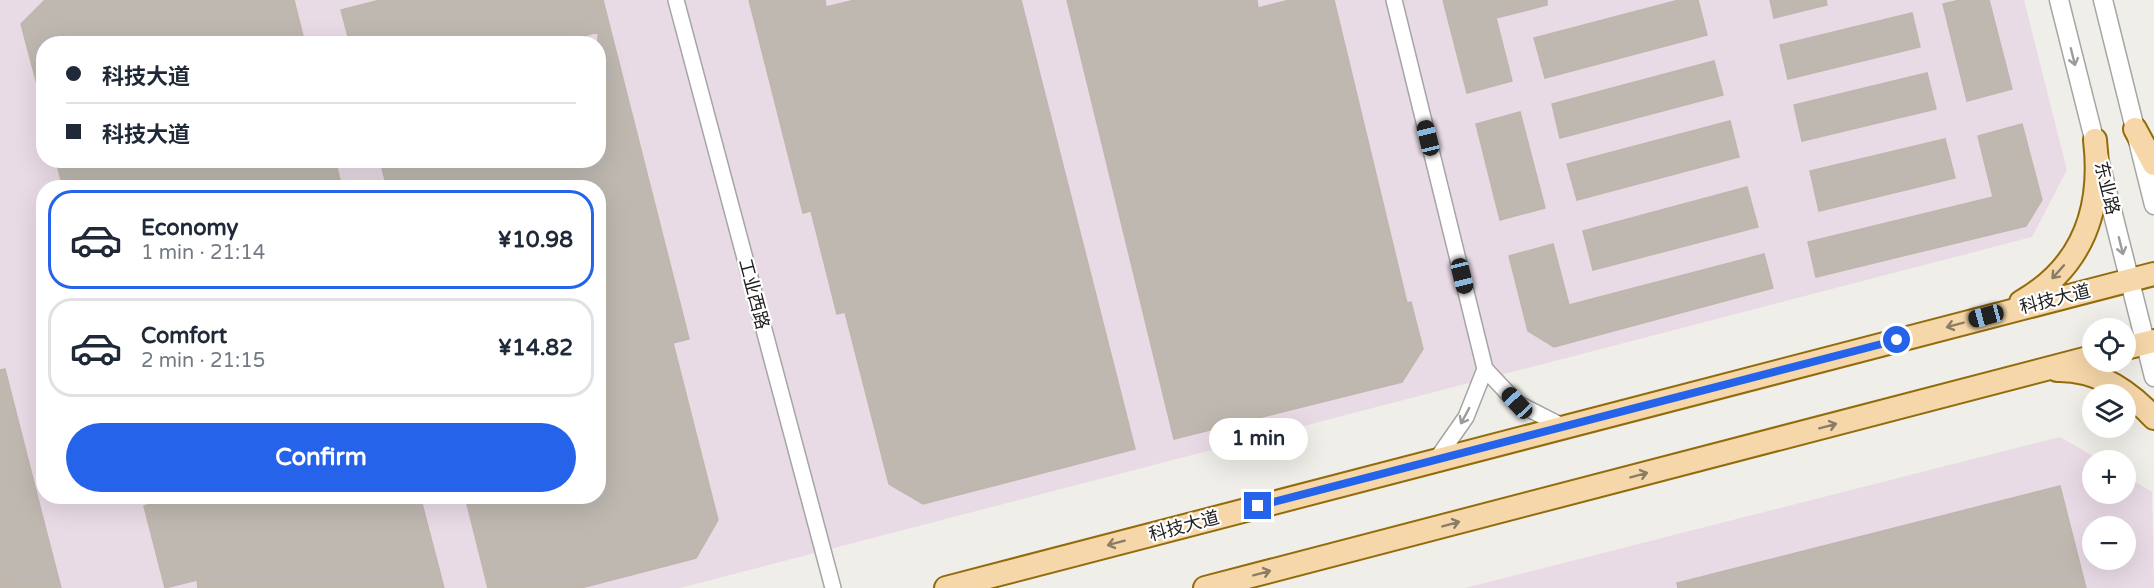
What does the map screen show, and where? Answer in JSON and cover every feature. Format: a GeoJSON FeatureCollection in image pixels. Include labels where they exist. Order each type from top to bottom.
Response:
{"type":"FeatureCollection","features":[{"type":"Feature","properties":{"kind":"main road"},"geometry":{"type":"LineString","coordinates":[[2135,129],[2154,164]]}},
{"type":"Feature","properties":{"kind":"main road"},"geometry":{"type":"LineString","coordinates":[[1986,316],[2010,308],[2032,296],[2052,280],[2073,254],[2092,215],[2097,191],[2095,140]]}},
{"type":"Feature","properties":{"kind":"main road","name":"科技大道"},"geometry":{"type":"LineString","coordinates":[[946,588],[1562,426],[2154,274]]}},
{"type":"Feature","properties":{"kind":"main road"},"geometry":{"type":"LineString","coordinates":[[1205,588],[2082,360]]}},
{"type":"Feature","properties":{"kind":"main road"},"geometry":{"type":"LineString","coordinates":[[2041,370],[2062,370],[2104,380],[2132,397],[2154,418]]}},
{"type":"Feature","properties":{"kind":"street","name":"工业西路"},"geometry":{"type":"LineString","coordinates":[[676,0],[833,588]]}},
{"type":"Feature","properties":{"kind":"street"},"geometry":{"type":"LineString","coordinates":[[1394,0],[1485,369],[1517,403],[1562,426]]}},
{"type":"Feature","properties":{"kind":"street","name":"东业路"},"geometry":{"type":"LineString","coordinates":[[2059,0],[2130,280],[2142,344],[2154,376]]}},
{"type":"Feature","properties":{"kind":"street"},"geometry":{"type":"LineString","coordinates":[[2103,0],[2154,205]]}},
{"type":"Feature","properties":{"kind":"street"},"geometry":{"type":"LineString","coordinates":[[1436,460],[1466,417],[1485,369]]}},
{"type":"Feature","properties":{"kind":"shaded area"},"geometry":{"type":"Polygon","coordinates":[[[0,0],[2024,0],[2067,170],[2032,237],[680,588],[0,588],[0,0]]]}},
{"type":"Feature","properties":{"kind":"shaded area"},"geometry":{"type":"Polygon","coordinates":[[[2060,437],[2083,450],[2082,504],[2136,504],[2136,482],[2152,492],[2154,588],[1465,588],[2060,437]]]}},
{"type":"Feature","properties":{"kind":"building"},"geometry":{"type":"Polygon","coordinates":[[[45,0],[294,0],[303,36],[36,36],[36,81],[21,24],[45,0]]]}},
{"type":"Feature","properties":{"kind":"building"},"geometry":{"type":"Polygon","coordinates":[[[380,0],[603,0],[689,339],[673,343],[718,520],[696,558],[581,588],[488,588],[467,504],[606,504],[606,180],[385,180],[382,168],[606,168],[606,36],[598,36],[598,32],[584,36],[348,36],[341,10],[380,0]]]}},
{"type":"Feature","properties":{"kind":"building"},"geometry":{"type":"Polygon","coordinates":[[[749,0],[825,0],[826,7],[855,0],[1021,0],[1135,449],[923,504],[889,484],[845,312],[837,314],[811,211],[803,213],[749,0]]]}},
{"type":"Feature","properties":{"kind":"building"},"geometry":{"type":"Polygon","coordinates":[[[1067,0],[1257,0],[1258,8],[1290,0],[1334,0],[1407,303],[1411,302],[1423,349],[1402,382],[1174,439],[1067,0]]]}},
{"type":"Feature","properties":{"kind":"building"},"geometry":{"type":"Polygon","coordinates":[[[1443,0],[1547,0],[1547,5],[1496,18],[1512,81],[1467,93],[1443,0]]]}},
{"type":"Feature","properties":{"kind":"building"},"geometry":{"type":"Polygon","coordinates":[[[1679,0],[1698,0],[1707,35],[1545,78],[1534,38],[1679,0]]]}},
{"type":"Feature","properties":{"kind":"building"},"geometry":{"type":"Polygon","coordinates":[[[1770,0],[1826,0],[1827,5],[1774,18],[1770,0]]]}},
{"type":"Feature","properties":{"kind":"building"},"geometry":{"type":"Polygon","coordinates":[[[1960,0],[1989,0],[2012,89],[1967,101],[1943,4],[1960,0]]]}},
{"type":"Feature","properties":{"kind":"building"},"geometry":{"type":"Polygon","coordinates":[[[1912,13],[1920,47],[1788,79],[1780,45],[1912,13]]]}},
{"type":"Feature","properties":{"kind":"building"},"geometry":{"type":"Polygon","coordinates":[[[1714,61],[1723,95],[1560,138],[1552,104],[1714,61]]]}},
{"type":"Feature","properties":{"kind":"building"},"geometry":{"type":"Polygon","coordinates":[[[1927,73],[1936,109],[1802,141],[1794,105],[1927,73]]]}},
{"type":"Feature","properties":{"kind":"building"},"geometry":{"type":"Polygon","coordinates":[[[1520,112],[1545,208],[1500,220],[1476,124],[1520,112]]]}},
{"type":"Feature","properties":{"kind":"building"},"geometry":{"type":"Polygon","coordinates":[[[1730,121],[1739,157],[1577,200],[1567,164],[1730,121]]]}},
{"type":"Feature","properties":{"kind":"building"},"geometry":{"type":"Polygon","coordinates":[[[2022,124],[2042,200],[2026,226],[1816,277],[1808,242],[1993,197],[1978,136],[2022,124]]]}},
{"type":"Feature","properties":{"kind":"building"},"geometry":{"type":"Polygon","coordinates":[[[1945,139],[1955,178],[1819,211],[1810,171],[1945,139]]]}},
{"type":"Feature","properties":{"kind":"building"},"geometry":{"type":"Polygon","coordinates":[[[58,168],[337,168],[340,180],[61,180],[58,168]]]}},
{"type":"Feature","properties":{"kind":"building"},"geometry":{"type":"Polygon","coordinates":[[[1747,187],[1758,227],[1593,270],[1583,231],[1747,187]]]}},
{"type":"Feature","properties":{"kind":"building"},"geometry":{"type":"Polygon","coordinates":[[[1553,244],[1569,305],[1764,254],[1773,288],[1554,347],[1528,331],[1509,256],[1553,244]]]}},
{"type":"Feature","properties":{"kind":"building"},"geometry":{"type":"Polygon","coordinates":[[[5,369],[36,490],[36,504],[40,504],[61,588],[0,588],[0,370],[5,369]]]}},
{"type":"Feature","properties":{"kind":"building"},"geometry":{"type":"Polygon","coordinates":[[[2060,486],[2086,588],[1678,588],[1677,583],[2060,486]]]}},
{"type":"Feature","properties":{"kind":"building"},"geometry":{"type":"Polygon","coordinates":[[[151,504],[422,504],[444,588],[198,588],[197,580],[165,588],[144,506],[151,504]]]}},
{"type":"Feature","properties":{"kind":"route"},"geometry":{"type":"LineString","coordinates":[[1258,506],[1897,340]]}}]}
